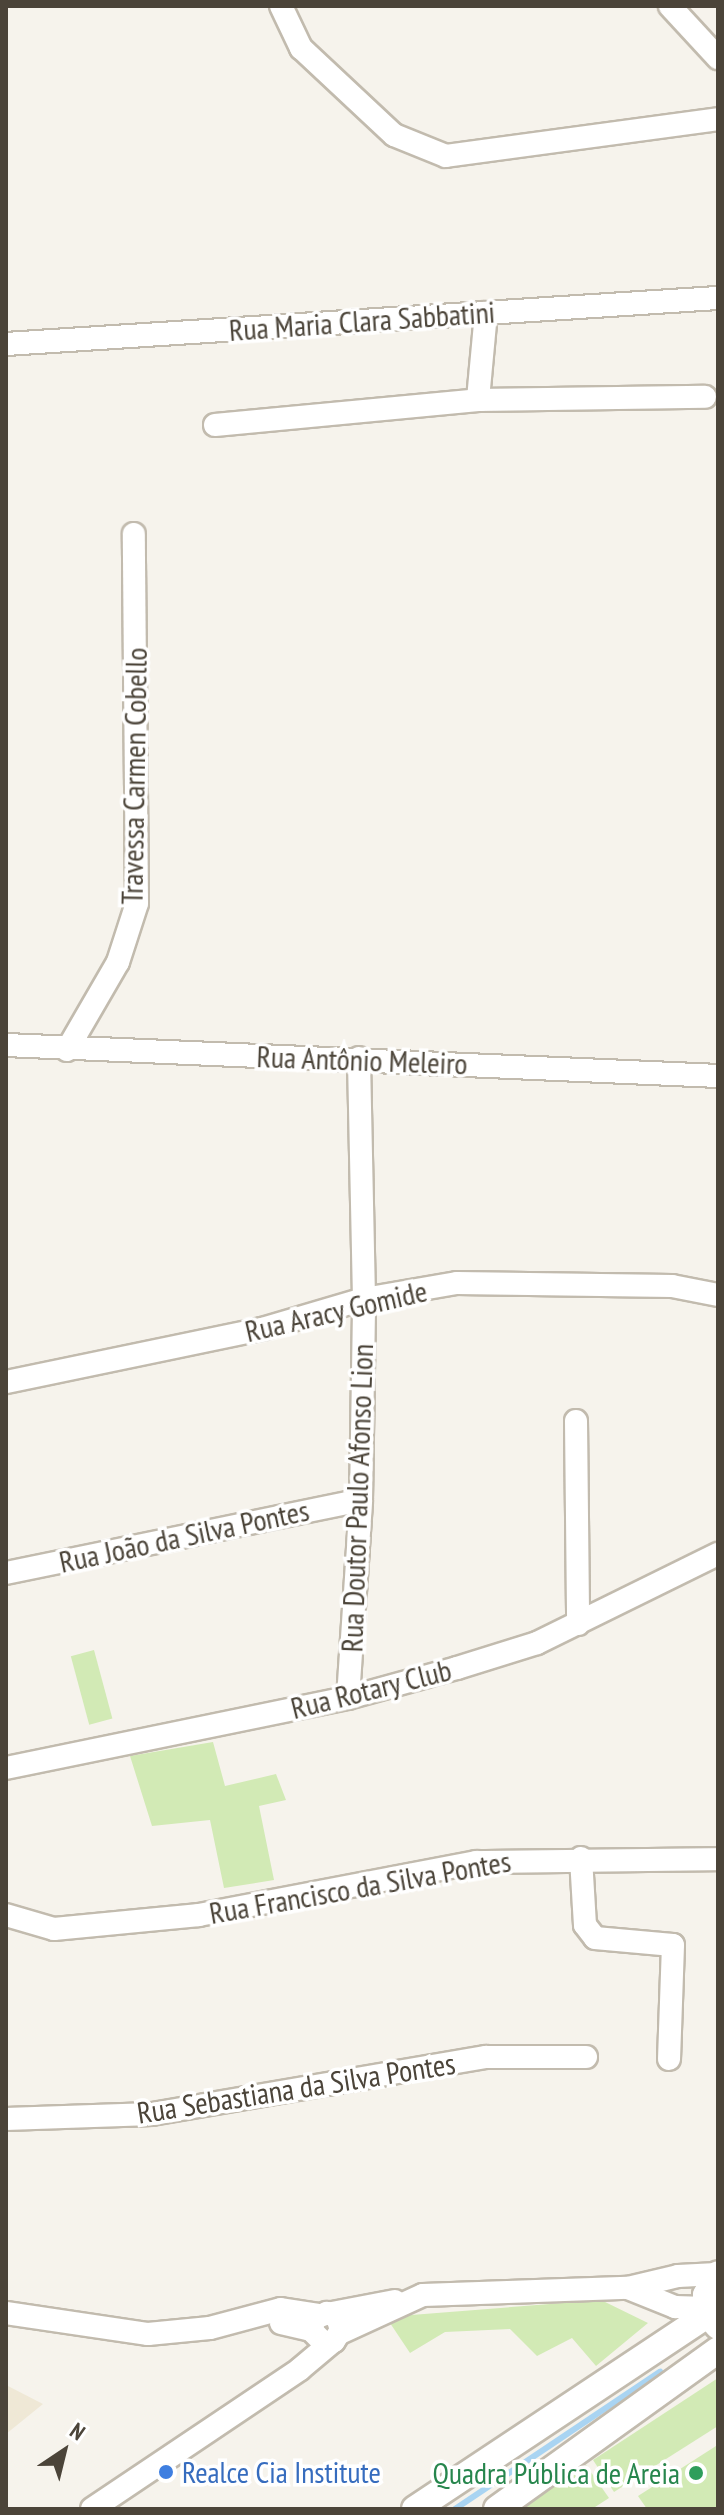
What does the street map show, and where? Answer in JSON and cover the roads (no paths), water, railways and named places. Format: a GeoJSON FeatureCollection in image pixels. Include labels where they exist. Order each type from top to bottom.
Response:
{"type":"FeatureCollection","features":[{"type":"Feature","properties":{"kind":"street"},"geometry":{"type":"LineString","coordinates":[[281,6],[301,48],[394,135],[446,156],[718,119]]}},
{"type":"Feature","properties":{"kind":"street"},"geometry":{"type":"LineString","coordinates":[[670,6],[718,58]]}},
{"type":"Feature","properties":{"kind":"street","name":"Rua Maria Clara Sabbatini"},"geometry":{"type":"LineString","coordinates":[[6,344],[718,298]]}},
{"type":"Feature","properties":{"kind":"street"},"geometry":{"type":"LineString","coordinates":[[481,400],[486,313]]}},
{"type":"Feature","properties":{"kind":"street"},"geometry":{"type":"LineString","coordinates":[[215,425],[481,400],[705,397]]}},
{"type":"Feature","properties":{"kind":"street","name":"Travessa Carmen Cobello"},"geometry":{"type":"LineString","coordinates":[[67,1050],[118,962],[137,903],[134,534]]}},
{"type":"Feature","properties":{"kind":"street","name":"Rua Antônio Meleiro"},"geometry":{"type":"LineString","coordinates":[[6,1045],[718,1076]]}},
{"type":"Feature","properties":{"kind":"street","name":"Rua Doutor Paulo Afonso Lion"},"geometry":{"type":"LineString","coordinates":[[348,1698],[361,1500],[364,1299],[359,1058]]}},
{"type":"Feature","properties":{"kind":"street","name":"Rua Aracy Gomide"},"geometry":{"type":"LineString","coordinates":[[6,1382],[262,1329],[364,1299],[457,1283],[672,1286],[718,1295]]}},
{"type":"Feature","properties":{"kind":"street"},"geometry":{"type":"LineString","coordinates":[[576,1421],[578,1624]]}},
{"type":"Feature","properties":{"kind":"street","name":"Rua João da Silva Pontes"},"geometry":{"type":"LineString","coordinates":[[6,1573],[361,1500]]}},
{"type":"Feature","properties":{"kind":"street","name":"Rua Rotary Club"},"geometry":{"type":"LineString","coordinates":[[6,1768],[348,1698],[537,1643],[718,1554]]}},
{"type":"Feature","properties":{"kind":"street"},"geometry":{"type":"LineString","coordinates":[[581,1858],[585,1925],[595,1938],[673,1945],[669,2059]]}},
{"type":"Feature","properties":{"kind":"street","name":"Rua Francisco da Silva Pontes"},"geometry":{"type":"LineString","coordinates":[[6,1915],[54,1929],[199,1915],[476,1862],[581,1858],[718,1859]]}},
{"type":"Feature","properties":{"kind":"street","name":"Rua Sebastiana da Silva Pontes"},"geometry":{"type":"LineString","coordinates":[[6,2119],[152,2114],[486,2057],[586,2057]]}},
{"type":"Feature","properties":{"kind":"street"},"geometry":{"type":"LineString","coordinates":[[92,2509],[300,2369],[326,2327],[360,2304],[408,2300],[423,2295],[628,2288],[678,2276],[717,2274]]}},
{"type":"Feature","properties":{"kind":"street"},"geometry":{"type":"LineString","coordinates":[[711,2316],[709,2284],[717,2274]]}},
{"type":"Feature","properties":{"kind":"street"},"geometry":{"type":"LineString","coordinates":[[628,2288],[675,2307],[711,2316]]}},
{"type":"Feature","properties":{"kind":"street"},"geometry":{"type":"LineString","coordinates":[[6,2313],[148,2334],[210,2328],[281,2309],[326,2327]]}},
{"type":"Feature","properties":{"kind":"street"},"geometry":{"type":"LineString","coordinates":[[415,2509],[711,2316]]}},
{"type":"Feature","properties":{"kind":"street"},"geometry":{"type":"LineString","coordinates":[[497,2509],[718,2350]]}},
{"type":"Feature","properties":{"kind":"waterway"},"geometry":{"type":"LineString","coordinates":[[455,2509],[660,2372]]}},
{"type":"Feature","properties":{"kind":"place","name":"Realce Cia Institute"},"geometry":{"type":"Point","coordinates":[166,2472]}},
{"type":"Feature","properties":{"kind":"place","name":"Quadra Pública de Areia"},"geometry":{"type":"Point","coordinates":[696,2473]}}]}
